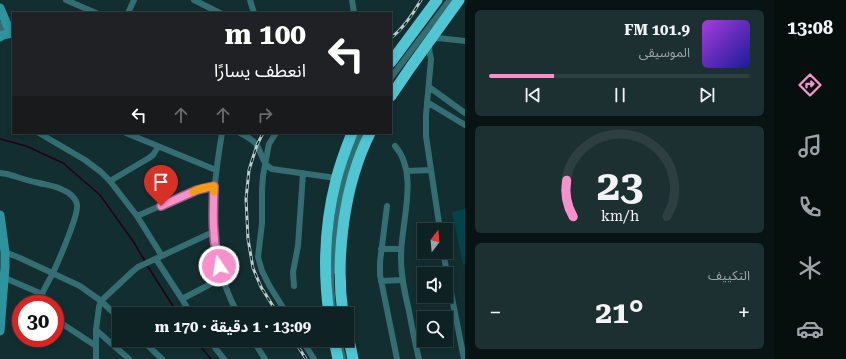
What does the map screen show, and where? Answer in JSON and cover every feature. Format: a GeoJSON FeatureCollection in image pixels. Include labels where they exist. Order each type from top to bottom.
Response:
{"type":"FeatureCollection","features":[{"type":"Feature","properties":{"kind":"highway"},"geometry":{"type":"LineString","coordinates":[[392,61],[437,0]]}},
{"type":"Feature","properties":{"kind":"highway"},"geometry":{"type":"LineString","coordinates":[[392,95],[459,0]]}},
{"type":"Feature","properties":{"kind":"highway"},"geometry":{"type":"LineString","coordinates":[[329,307],[326,248],[330,213],[336,178],[352,134]]}},
{"type":"Feature","properties":{"kind":"highway"},"geometry":{"type":"LineString","coordinates":[[342,307],[340,263],[344,220],[357,166],[370,134]]}},
{"type":"Feature","properties":{"kind":"highway"},"geometry":{"type":"LineString","coordinates":[[335,347],[338,359]]}},
{"type":"Feature","properties":{"kind":"highway"},"geometry":{"type":"LineString","coordinates":[[350,347],[353,359]]}},
{"type":"Feature","properties":{"kind":"main road"},"geometry":{"type":"LineString","coordinates":[[0,8],[8,29],[3,35],[0,36]]}},
{"type":"Feature","properties":{"kind":"main road"},"geometry":{"type":"LineString","coordinates":[[0,215],[2,255],[0,331]]}},
{"type":"Feature","properties":{"kind":"street"},"geometry":{"type":"LineString","coordinates":[[66,0],[94,12]]}},
{"type":"Feature","properties":{"kind":"street"},"geometry":{"type":"LineString","coordinates":[[128,12],[134,0]]}},
{"type":"Feature","properties":{"kind":"street"},"geometry":{"type":"LineString","coordinates":[[194,0],[218,12]]}},
{"type":"Feature","properties":{"kind":"street"},"geometry":{"type":"LineString","coordinates":[[250,0],[254,12]]}},
{"type":"Feature","properties":{"kind":"street"},"geometry":{"type":"LineString","coordinates":[[352,0],[354,12]]}},
{"type":"Feature","properties":{"kind":"street"},"geometry":{"type":"LineString","coordinates":[[439,223],[426,136],[427,102],[431,59],[429,48],[430,40],[442,39],[465,41]]}},
{"type":"Feature","properties":{"kind":"street"},"geometry":{"type":"LineString","coordinates":[[429,87],[465,113]]}},
{"type":"Feature","properties":{"kind":"street"},"geometry":{"type":"LineString","coordinates":[[427,102],[465,125]]}},
{"type":"Feature","properties":{"kind":"street"},"geometry":{"type":"LineString","coordinates":[[41,134],[85,160],[110,181],[137,216],[156,259],[187,307]]}},
{"type":"Feature","properties":{"kind":"street"},"geometry":{"type":"LineString","coordinates":[[128,134],[216,170]]}},
{"type":"Feature","properties":{"kind":"street"},"geometry":{"type":"LineString","coordinates":[[222,134],[214,186],[213,208],[215,252],[222,278],[234,307]]}},
{"type":"Feature","properties":{"kind":"street"},"geometry":{"type":"LineString","coordinates":[[242,134],[254,141],[265,163],[272,168],[336,178]]}},
{"type":"Feature","properties":{"kind":"street"},"geometry":{"type":"LineString","coordinates":[[275,134],[269,144],[265,163],[262,189],[262,229],[258,257],[262,271],[283,307]]}},
{"type":"Feature","properties":{"kind":"street"},"geometry":{"type":"LineString","coordinates":[[395,146],[403,158],[407,171],[408,181],[401,259],[405,294],[419,359]]}},
{"type":"Feature","properties":{"kind":"street"},"geometry":{"type":"LineString","coordinates":[[110,181],[149,158],[158,147]]}},
{"type":"Feature","properties":{"kind":"street"},"geometry":{"type":"LineString","coordinates":[[407,171],[431,170]]}},
{"type":"Feature","properties":{"kind":"street"},"geometry":{"type":"LineString","coordinates":[[0,173],[62,189],[72,195],[78,205],[74,222],[42,294],[2,276]]}},
{"type":"Feature","properties":{"kind":"street"},"geometry":{"type":"LineString","coordinates":[[294,286],[293,272],[298,240],[303,173]]}},
{"type":"Feature","properties":{"kind":"street"},"geometry":{"type":"LineString","coordinates":[[137,216],[197,190],[214,186]]}},
{"type":"Feature","properties":{"kind":"street"},"geometry":{"type":"LineString","coordinates":[[387,206],[381,249],[381,281],[397,359]]}},
{"type":"Feature","properties":{"kind":"street"},"geometry":{"type":"LineString","coordinates":[[96,359],[96,330],[98,311],[101,301],[138,267],[214,232]]}},
{"type":"Feature","properties":{"kind":"street"},"geometry":{"type":"LineString","coordinates":[[381,249],[402,249]]}},
{"type":"Feature","properties":{"kind":"street"},"geometry":{"type":"LineString","coordinates":[[2,255],[20,258],[80,286],[101,301],[112,311]]}},
{"type":"Feature","properties":{"kind":"street"},"geometry":{"type":"LineString","coordinates":[[444,259],[464,359]]}},
{"type":"Feature","properties":{"kind":"street"},"geometry":{"type":"LineString","coordinates":[[182,299],[222,278]]}},
{"type":"Feature","properties":{"kind":"street"},"geometry":{"type":"LineString","coordinates":[[381,281],[403,280]]}},
{"type":"Feature","properties":{"kind":"street"},"geometry":{"type":"LineString","coordinates":[[64,325],[96,346]]}},
{"type":"Feature","properties":{"kind":"street"},"geometry":{"type":"LineString","coordinates":[[96,330],[129,359]]}},
{"type":"Feature","properties":{"kind":"street"},"geometry":{"type":"LineString","coordinates":[[149,347],[162,359]]}},
{"type":"Feature","properties":{"kind":"street"},"geometry":{"type":"LineString","coordinates":[[215,347],[224,359]]}},
{"type":"Feature","properties":{"kind":"street"},"geometry":{"type":"LineString","coordinates":[[257,347],[265,359]]}},
{"type":"Feature","properties":{"kind":"street"},"geometry":{"type":"LineString","coordinates":[[306,347],[314,359]]}},
{"type":"Feature","properties":{"kind":"lane"},"geometry":{"type":"LineString","coordinates":[[392,74],[448,0]]}},
{"type":"Feature","properties":{"kind":"lane"},"geometry":{"type":"LineString","coordinates":[[392,79],[451,0]]}},
{"type":"Feature","properties":{"kind":"lane"},"geometry":{"type":"LineString","coordinates":[[334,307],[332,272],[334,227],[341,187],[359,134]]}},
{"type":"Feature","properties":{"kind":"lane"},"geometry":{"type":"LineString","coordinates":[[337,307],[335,274],[335,244],[337,227],[346,178],[362,134]]}},
{"type":"Feature","properties":{"kind":"lane"},"geometry":{"type":"LineString","coordinates":[[343,347],[346,359]]}},
{"type":"Feature","properties":{"kind":"building"},"geometry":{"type":"Polygon","coordinates":[[[465,209],[465,264],[463,264],[452,212],[465,209]]]}},
{"type":"Feature","properties":{"kind":"waterway"},"geometry":{"type":"LineString","coordinates":[[0,139],[26,146],[63,163],[100,195],[133,241],[145,261]]}},
{"type":"Feature","properties":{"kind":"waterway"},"geometry":{"type":"LineString","coordinates":[[147,265],[174,307]]}},
{"type":"Feature","properties":{"kind":"waterway"},"geometry":{"type":"LineString","coordinates":[[201,347],[211,359]]}},
{"type":"Feature","properties":{"kind":"railway"},"geometry":{"type":"LineString","coordinates":[[392,37],[408,20],[421,0]]}},
{"type":"Feature","properties":{"kind":"railway"},"geometry":{"type":"LineString","coordinates":[[262,134],[257,145],[249,170],[246,199],[248,239],[253,268],[261,287],[274,307]]}},
{"type":"Feature","properties":{"kind":"railway"},"geometry":{"type":"LineString","coordinates":[[298,347],[306,359]]}},
{"type":"Feature","properties":{"kind":"slow traffic"},"geometry":{"type":"LineString","coordinates":[[193,192],[202,188],[214,186],[214,192]]}},
{"type":"Feature","properties":{"kind":"route"},"geometry":{"type":"LineString","coordinates":[[161,206],[202,188],[214,186],[214,244],[219,266]]}}]}
